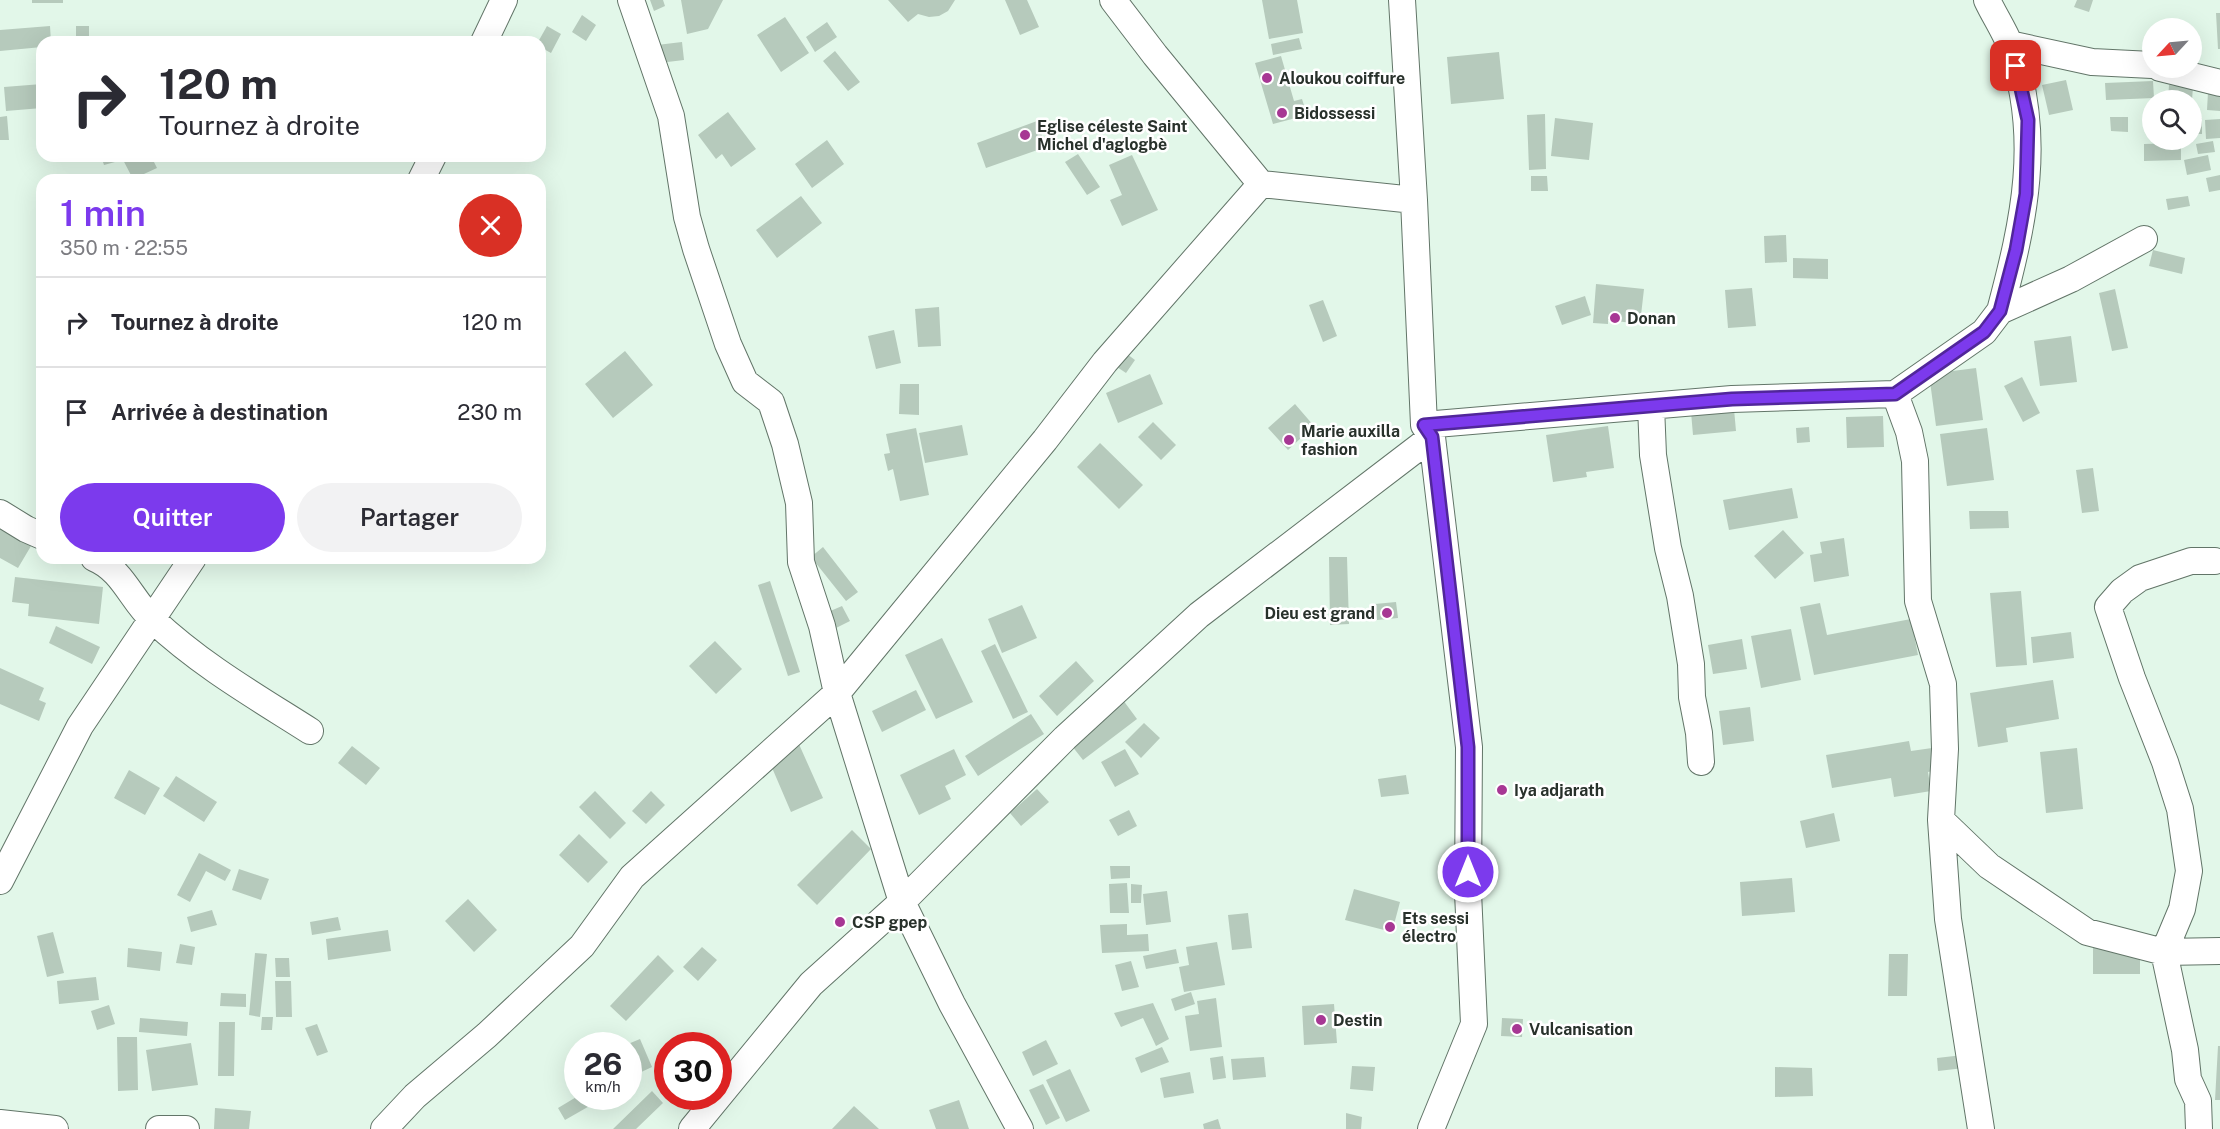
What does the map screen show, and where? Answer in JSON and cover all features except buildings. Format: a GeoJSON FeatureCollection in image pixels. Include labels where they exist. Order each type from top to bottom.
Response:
{"type":"FeatureCollection","features":[{"type":"Feature","properties":{"kind":"street"},"geometry":{"type":"LineString","coordinates":[[487,36],[504,0]]}},
{"type":"Feature","properties":{"kind":"street"},"geometry":{"type":"LineString","coordinates":[[630,0],[671,116],[687,217],[721,323],[745,382],[771,402],[784,444],[799,503],[801,562],[822,626],[837,693],[902,902],[952,1004],[1020,1129]]}},
{"type":"Feature","properties":{"kind":"street"},"geometry":{"type":"LineString","coordinates":[[1113,0],[1261,184],[1414,200]]}},
{"type":"Feature","properties":{"kind":"street"},"geometry":{"type":"LineString","coordinates":[[1402,0],[1428,431],[1468,747],[1468,892],[1474,1024],[1431,1129]]}},
{"type":"Feature","properties":{"kind":"street"},"geometry":{"type":"LineString","coordinates":[[692,1129],[811,984],[902,902],[1065,738],[1199,615],[1428,431],[1732,399],[1895,394],[1984,332],[2000,311],[2016,250],[2026,194],[2028,120],[2009,44],[1987,0]]}},
{"type":"Feature","properties":{"kind":"street"},"geometry":{"type":"LineString","coordinates":[[2009,44],[2092,62],[2142,64]]}},
{"type":"Feature","properties":{"kind":"street"},"geometry":{"type":"LineString","coordinates":[[2198,78],[2220,84]]}},
{"type":"Feature","properties":{"kind":"street"},"geometry":{"type":"LineString","coordinates":[[384,1129],[415,1096],[487,1035],[582,946],[632,877],[837,693],[1038,449],[1105,362],[1261,184]]}},
{"type":"Feature","properties":{"kind":"street"},"geometry":{"type":"LineString","coordinates":[[2000,311],[2071,279],[2144,239]]}},
{"type":"Feature","properties":{"kind":"street"},"geometry":{"type":"LineString","coordinates":[[1895,394],[1909,432],[1914,461],[1918,601],[1943,684],[1945,749],[1941,820],[1948,919],[1981,1129]]}},
{"type":"Feature","properties":{"kind":"street"},"geometry":{"type":"LineString","coordinates":[[1651,406],[1653,455],[1668,548],[1682,608],[1701,762]]}},
{"type":"Feature","properties":{"kind":"street"},"geometry":{"type":"LineString","coordinates":[[0,513],[36,533]]}},
{"type":"Feature","properties":{"kind":"street"},"geometry":{"type":"LineString","coordinates":[[2199,1129],[2198,1101],[2188,1079],[2186,1050],[2164,951],[2182,909],[2189,871],[2180,808],[2108,607],[2122,591],[2140,578],[2191,561],[2215,561]]}},
{"type":"Feature","properties":{"kind":"street"},"geometry":{"type":"LineString","coordinates":[[107,564],[117,573],[151,619],[204,664],[310,731]]}},
{"type":"Feature","properties":{"kind":"street"},"geometry":{"type":"LineString","coordinates":[[0,881],[80,726],[189,564]]}},
{"type":"Feature","properties":{"kind":"street"},"geometry":{"type":"LineString","coordinates":[[1941,820],[1989,866],[2086,932],[2164,951],[2220,951]]}},
{"type":"Feature","properties":{"kind":"street"},"geometry":{"type":"LineString","coordinates":[[0,1123],[55,1129]]}},
{"type":"Feature","properties":{"kind":"street"},"geometry":{"type":"LineString","coordinates":[[159,1129],[186,1129]]}},
{"type":"Feature","properties":{"kind":"place","name":"Aloukou coiffure"},"geometry":{"type":"Point","coordinates":[1267,78]}},
{"type":"Feature","properties":{"kind":"place","name":"Bidossessi"},"geometry":{"type":"Point","coordinates":[1282,113]}},
{"type":"Feature","properties":{"kind":"place","name":"Eglise céleste Saint Michel d'aglogbè"},"geometry":{"type":"Point","coordinates":[1025,135]}},
{"type":"Feature","properties":{"kind":"place","name":"Donan"},"geometry":{"type":"Point","coordinates":[1615,318]}},
{"type":"Feature","properties":{"kind":"place","name":"Marie auxilla fashion"},"geometry":{"type":"Point","coordinates":[1289,440]}},
{"type":"Feature","properties":{"kind":"place","name":"Dieu est grand"},"geometry":{"type":"Point","coordinates":[1387,613]}},
{"type":"Feature","properties":{"kind":"place","name":"Iya adjarath"},"geometry":{"type":"Point","coordinates":[1502,790]}},
{"type":"Feature","properties":{"kind":"place","name":"CSP gpep"},"geometry":{"type":"Point","coordinates":[840,922]}},
{"type":"Feature","properties":{"kind":"place","name":"Ets sessi électro"},"geometry":{"type":"Point","coordinates":[1390,927]}},
{"type":"Feature","properties":{"kind":"place","name":"Destin"},"geometry":{"type":"Point","coordinates":[1321,1020]}},
{"type":"Feature","properties":{"kind":"place","name":"Vulcanisation"},"geometry":{"type":"Point","coordinates":[1517,1029]}},
{"type":"Feature","properties":{"kind":"route"},"geometry":{"type":"LineString","coordinates":[[1468,872],[1468,747],[1432,437],[1424,425],[1732,399],[1895,394],[1984,332],[2000,311],[2016,250],[2026,194],[2028,120],[2016,66]]}}]}
